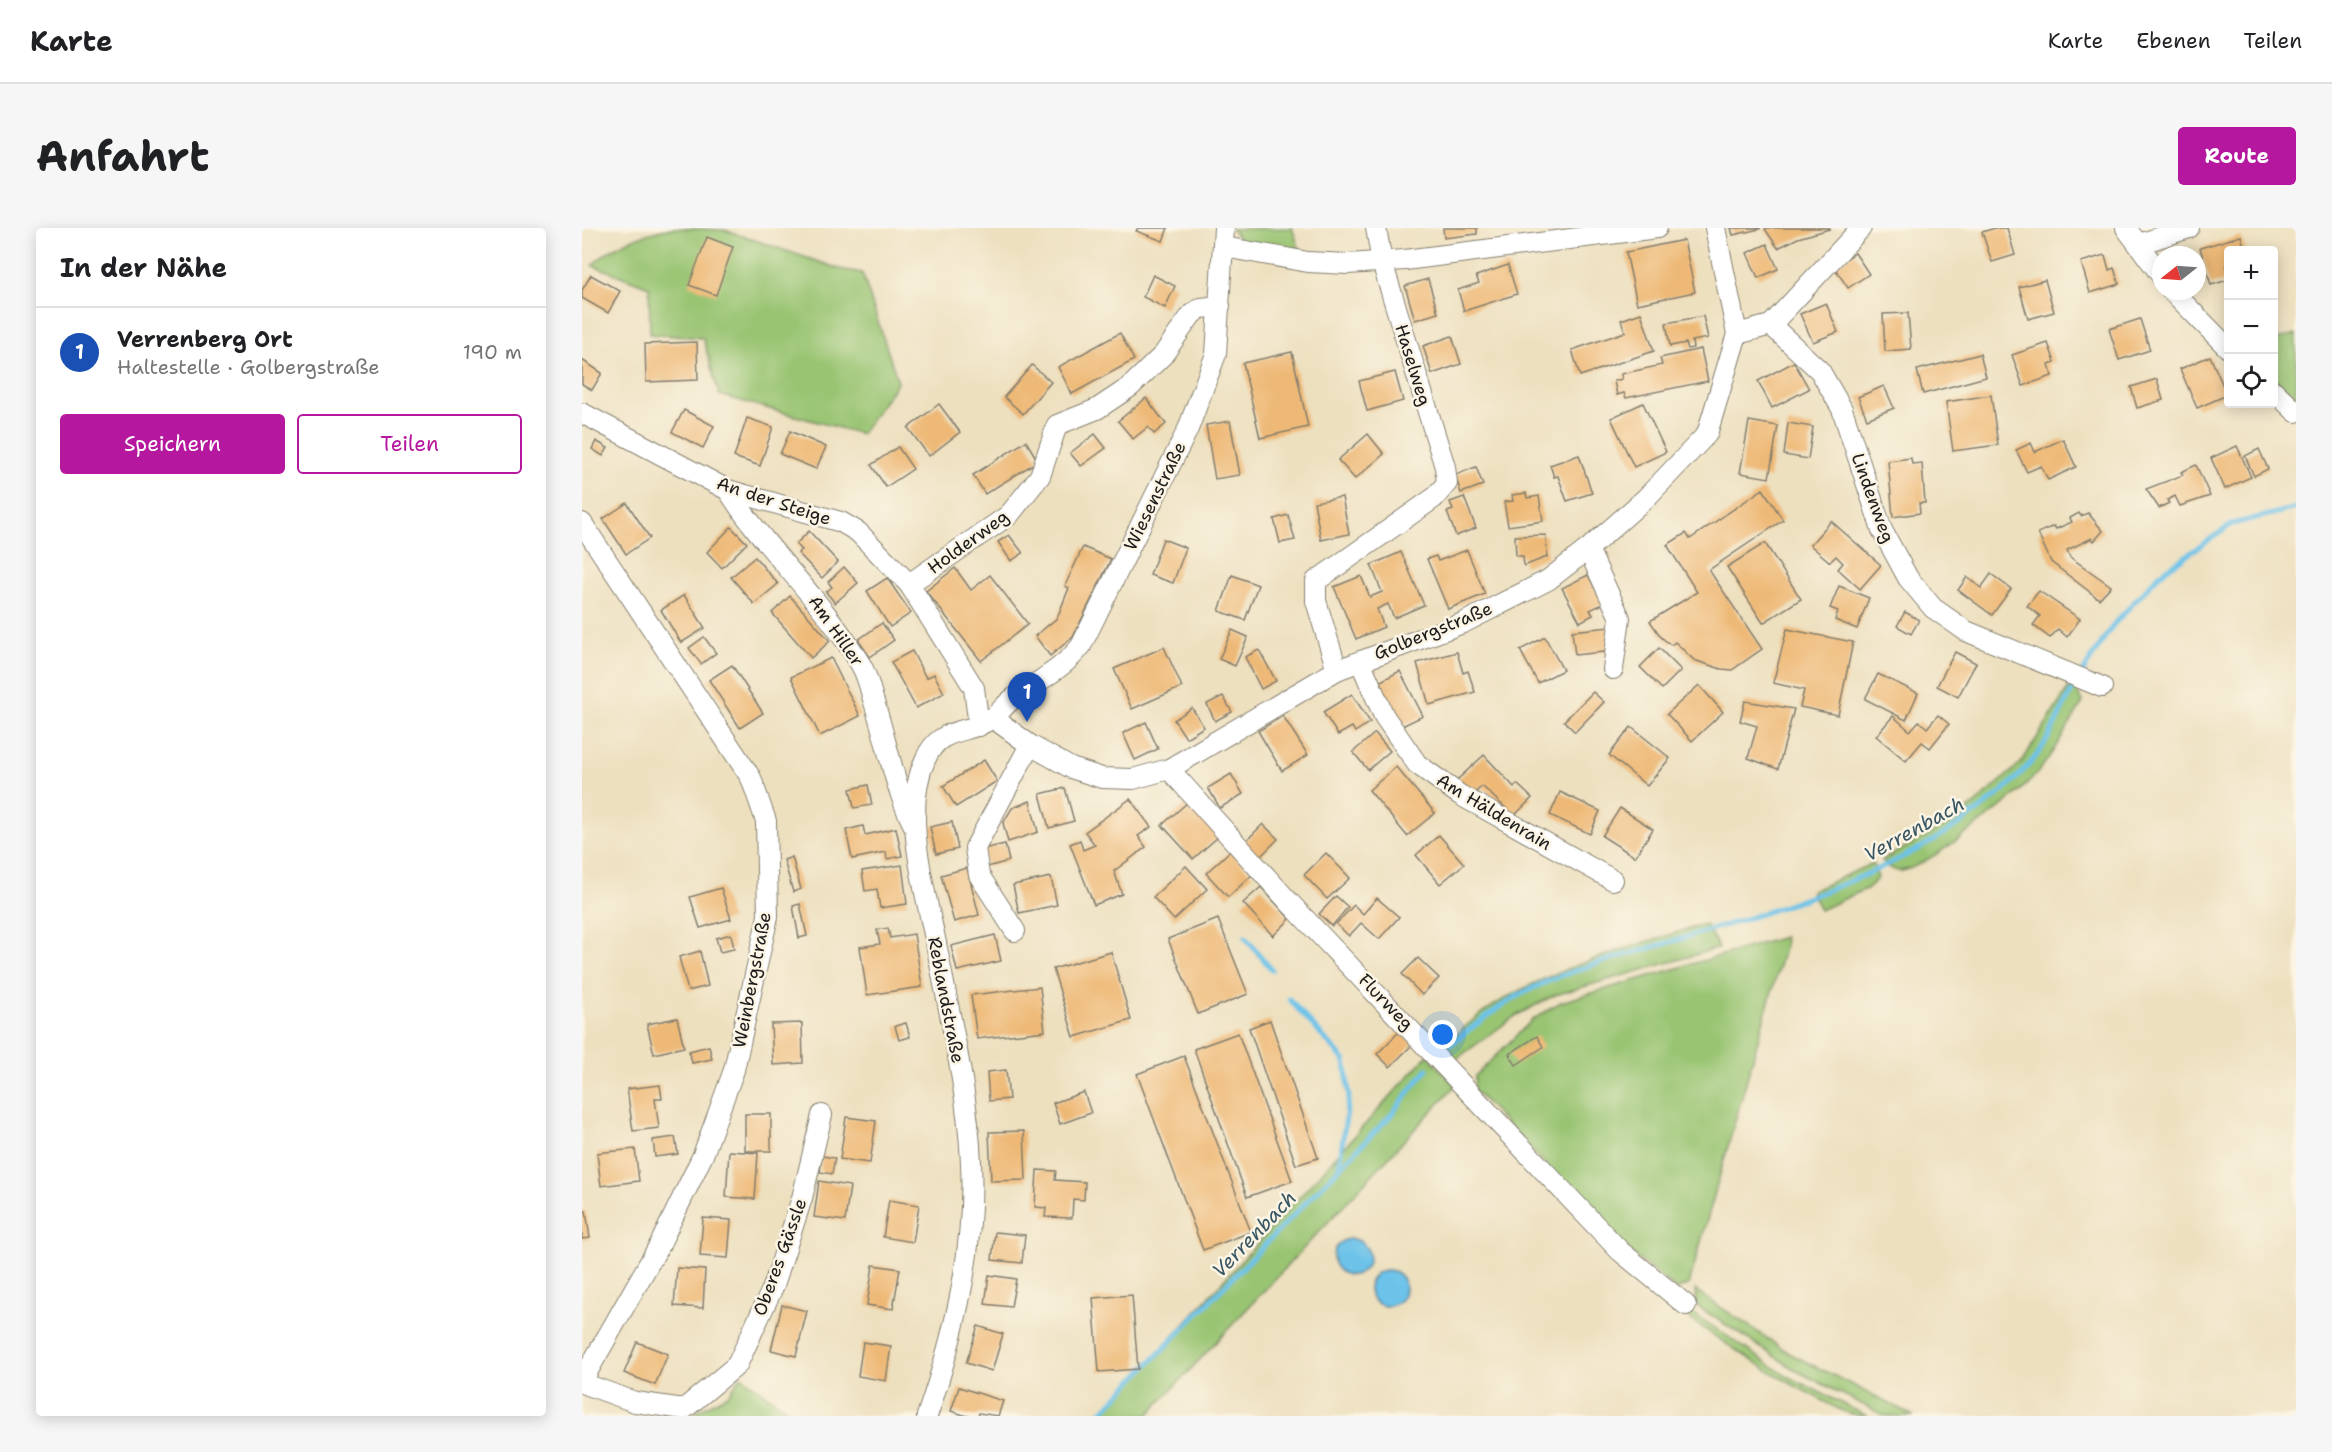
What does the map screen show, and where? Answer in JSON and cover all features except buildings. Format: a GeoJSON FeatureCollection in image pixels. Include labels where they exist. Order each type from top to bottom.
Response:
{"type":"FeatureCollection","features":[{"type":"Feature","properties":{"kind":"street","name":"Haselweg"},"geometry":{"type":"LineString","coordinates":[[1337,670],[1316,601],[1316,581],[1434,498],[1447,483],[1445,467],[1382,262],[1376,228]]}},
{"type":"Feature","properties":{"kind":"street"},"geometry":{"type":"LineString","coordinates":[[1224,237],[1308,262],[1348,264],[1382,262],[1657,228]]}},
{"type":"Feature","properties":{"kind":"street","name":"Golbergstraße"},"geometry":{"type":"LineString","coordinates":[[986,722],[1071,768],[1102,778],[1133,779],[1169,769],[1337,670],[1463,624],[1548,580],[1588,549],[1646,498],[1707,434],[1737,334],[1715,228]]}},
{"type":"Feature","properties":{"kind":"street"},"geometry":{"type":"LineString","coordinates":[[1737,334],[1771,325],[1861,228]]}},
{"type":"Feature","properties":{"kind":"street"},"geometry":{"type":"LineString","coordinates":[[2126,228],[2152,262]]}},
{"type":"Feature","properties":{"kind":"street"},"geometry":{"type":"LineString","coordinates":[[2139,244],[2189,228]]}},
{"type":"Feature","properties":{"kind":"street","name":"Wiesenstraße"},"geometry":{"type":"LineString","coordinates":[[986,722],[1012,699],[1067,664],[1081,646],[1188,429],[1216,354],[1224,237]]}},
{"type":"Feature","properties":{"kind":"street"},"geometry":{"type":"LineString","coordinates":[[2181,300],[2224,343]]}},
{"type":"Feature","properties":{"kind":"street","name":"Holderweg"},"geometry":{"type":"LineString","coordinates":[[909,584],[1009,515],[1040,476],[1057,425],[1097,409],[1130,387],[1163,355],[1192,314],[1201,308],[1220,306]]}},
{"type":"Feature","properties":{"kind":"street","name":"Lindenweg"},"geometry":{"type":"LineString","coordinates":[[1771,325],[1820,371],[1842,409],[1882,530],[1908,578],[1933,608],[1966,631],[2102,687]]}},
{"type":"Feature","properties":{"kind":"street"},"geometry":{"type":"LineString","coordinates":[[2278,395],[2296,412]]}},
{"type":"Feature","properties":{"kind":"street","name":"An der Steige"},"geometry":{"type":"LineString","coordinates":[[582,412],[729,490],[842,522],[858,532],[909,584],[974,688],[986,722]]}},
{"type":"Feature","properties":{"kind":"street","name":"Am Hiller"},"geometry":{"type":"LineString","coordinates":[[729,490],[749,524],[814,598],[862,666],[886,737],[903,803],[915,828]]}},
{"type":"Feature","properties":{"kind":"street","name":"Weinbergstraße"},"geometry":{"type":"LineString","coordinates":[[582,524],[751,778],[766,821],[768,916],[734,1070],[703,1155],[660,1244],[582,1382]]}},
{"type":"Feature","properties":{"kind":"street"},"geometry":{"type":"LineString","coordinates":[[1588,549],[1620,618],[1613,669]]}},
{"type":"Feature","properties":{"kind":"street","name":"Am Häldenrain"},"geometry":{"type":"LineString","coordinates":[[1360,661],[1384,716],[1416,764],[1460,795],[1613,880]]}},
{"type":"Feature","properties":{"kind":"street","name":"Reblandstraße"},"geometry":{"type":"LineString","coordinates":[[927,1416],[963,1287],[971,1224],[971,1162],[959,1067],[915,828],[917,787],[925,760],[937,741],[957,730],[986,722]]}},
{"type":"Feature","properties":{"kind":"street"},"geometry":{"type":"LineString","coordinates":[[1015,931],[980,875],[975,848],[1030,745]]}},
{"type":"Feature","properties":{"kind":"street","name":"Flurweg"},"geometry":{"type":"LineString","coordinates":[[1169,769],[1289,902],[1620,1251],[1686,1305]]}},
{"type":"Feature","properties":{"kind":"street","name":"Oberes Gässle"},"geometry":{"type":"LineString","coordinates":[[582,1382],[635,1402],[684,1409],[737,1365],[774,1285],[802,1198],[822,1116]]}},
{"type":"Feature","properties":{"kind":"green space"},"geometry":{"type":"Polygon","coordinates":[[[672,228],[725,230],[840,269],[862,273],[898,382],[861,434],[719,395],[703,338],[650,334],[649,287],[592,265],[629,240],[672,228]]]}},
{"type":"Feature","properties":{"kind":"green space"},"geometry":{"type":"Polygon","coordinates":[[[1292,228],[1301,253],[1242,243],[1231,229],[1292,228]]]}},
{"type":"Feature","properties":{"kind":"green space"},"geometry":{"type":"Polygon","coordinates":[[[2296,334],[2296,399],[2278,381],[2278,339],[2296,334]]]}},
{"type":"Feature","properties":{"kind":"green space"},"geometry":{"type":"Polygon","coordinates":[[[2072,683],[2083,702],[2046,761],[2022,789],[1949,846],[1913,867],[1901,871],[1895,870],[1882,860],[1958,819],[2021,763],[2072,683]]]}},
{"type":"Feature","properties":{"kind":"green space"},"geometry":{"type":"Polygon","coordinates":[[[1873,863],[1878,878],[1868,888],[1820,910],[1811,891],[1873,863]]]}},
{"type":"Feature","properties":{"kind":"green space"},"geometry":{"type":"Polygon","coordinates":[[[1705,924],[1719,948],[1555,995],[1517,1015],[1452,1062],[1439,1050],[1481,1014],[1532,984],[1589,961],[1705,924]]]}},
{"type":"Feature","properties":{"kind":"green space"},"geometry":{"type":"Polygon","coordinates":[[[1784,937],[1785,945],[1689,1284],[1677,1290],[1629,1252],[1474,1090],[1475,1076],[1532,1020],[1561,1002],[1784,937]]]}},
{"type":"Feature","properties":{"kind":"green space"},"geometry":{"type":"Polygon","coordinates":[[[1428,1055],[1455,1086],[1147,1416],[1101,1416],[1428,1055]]]}},
{"type":"Feature","properties":{"kind":"green space"},"geometry":{"type":"Polygon","coordinates":[[[1627,1263],[1682,1306],[1787,1376],[1867,1416],[1834,1407],[1764,1368],[1689,1318],[1617,1265],[1627,1263]]]}},
{"type":"Feature","properties":{"kind":"green space"},"geometry":{"type":"Polygon","coordinates":[[[1695,1290],[1791,1354],[1914,1416],[1885,1416],[1797,1371],[1697,1306],[1695,1290]]]}},
{"type":"Feature","properties":{"kind":"green space"},"geometry":{"type":"Polygon","coordinates":[[[741,1376],[796,1416],[700,1416],[695,1412],[728,1395],[741,1376]]]}},
{"type":"Feature","properties":{"kind":"water"},"geometry":{"type":"Polygon","coordinates":[[[1351,1239],[1364,1244],[1369,1257],[1364,1270],[1351,1275],[1338,1270],[1333,1257],[1338,1244],[1351,1239]]]}},
{"type":"Feature","properties":{"kind":"water"},"geometry":{"type":"Polygon","coordinates":[[[1387,1270],[1400,1275],[1405,1288],[1400,1301],[1387,1306],[1374,1301],[1369,1288],[1374,1275],[1387,1270]]]}},
{"type":"Feature","properties":{"kind":"waterway","name":"Verrenbach"},"geometry":{"type":"LineString","coordinates":[[2082,673],[2113,625],[2160,574],[2232,524],[2296,508]]}},
{"type":"Feature","properties":{"kind":"waterway","name":"Verrenbach"},"geometry":{"type":"LineString","coordinates":[[1447,1047],[1483,1019],[1538,985],[1592,965],[1714,929],[1814,896],[1864,876],[1957,826],[1998,795],[2033,760],[2051,732],[2077,681]]}},
{"type":"Feature","properties":{"kind":"waterway"},"geometry":{"type":"LineString","coordinates":[[1245,937],[1272,970]]}},
{"type":"Feature","properties":{"kind":"waterway"},"geometry":{"type":"LineString","coordinates":[[1289,999],[1345,1061],[1349,1096],[1339,1166]]}},
{"type":"Feature","properties":{"kind":"waterway","name":"Verrenbach"},"geometry":{"type":"LineString","coordinates":[[1098,1416],[1391,1115],[1427,1069]]}},
{"type":"Feature","properties":{"kind":"place","name":"Verrenberg Ort"},"geometry":{"type":"Point","coordinates":[1027,722]}}]}
